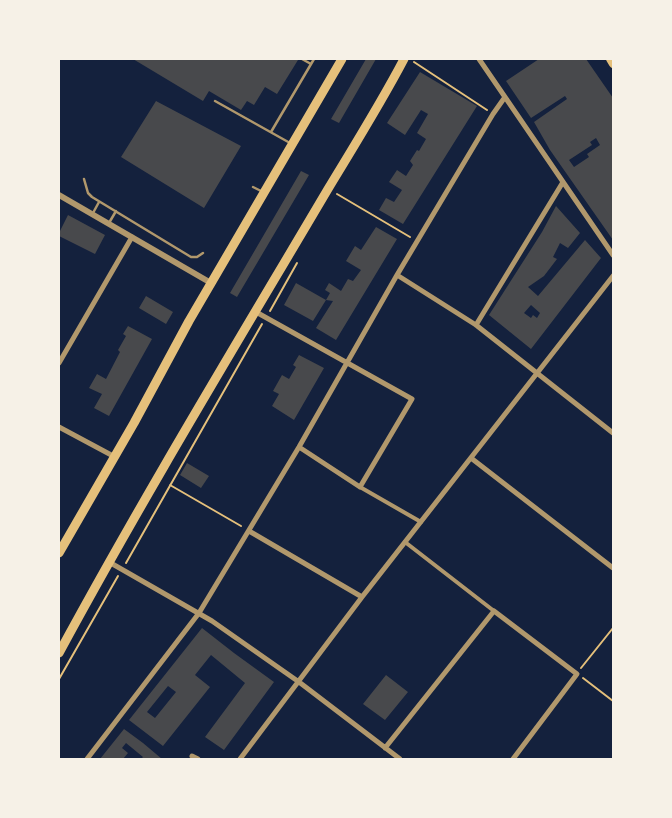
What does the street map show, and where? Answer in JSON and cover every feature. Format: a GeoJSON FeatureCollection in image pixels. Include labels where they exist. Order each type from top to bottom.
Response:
{"type":"FeatureCollection","features":[{"type":"Feature","properties":{"kind":"main road"},"geometry":{"type":"LineString","coordinates":[[59,552],[61,541],[114,457],[178,340],[342,59]]}},
{"type":"Feature","properties":{"kind":"main road"},"geometry":{"type":"LineString","coordinates":[[59,653],[108,562],[328,189],[385,94],[409,59]]}},
{"type":"Feature","properties":{"kind":"main road"},"geometry":{"type":"LineString","coordinates":[[610,59],[613,64]]}},
{"type":"Feature","properties":{"kind":"street"},"geometry":{"type":"LineString","coordinates":[[479,59],[613,254]]}},
{"type":"Feature","properties":{"kind":"street"},"geometry":{"type":"LineString","coordinates":[[87,759],[199,613],[299,447],[417,241],[505,97]]}},
{"type":"Feature","properties":{"kind":"street"},"geometry":{"type":"LineString","coordinates":[[476,325],[563,182]]}},
{"type":"Feature","properties":{"kind":"street"},"geometry":{"type":"LineString","coordinates":[[59,195],[211,284]]}},
{"type":"Feature","properties":{"kind":"street"},"geometry":{"type":"LineString","coordinates":[[59,363],[132,237]]}},
{"type":"Feature","properties":{"kind":"street"},"geometry":{"type":"LineString","coordinates":[[397,275],[476,325],[613,433]]}},
{"type":"Feature","properties":{"kind":"street"},"geometry":{"type":"LineString","coordinates":[[240,759],[362,597],[613,276]]}},
{"type":"Feature","properties":{"kind":"street"},"geometry":{"type":"LineString","coordinates":[[256,312],[412,399],[360,487]]}},
{"type":"Feature","properties":{"kind":"street"},"geometry":{"type":"LineString","coordinates":[[59,426],[114,457]]}},
{"type":"Feature","properties":{"kind":"street"},"geometry":{"type":"LineString","coordinates":[[299,447],[360,487],[421,522]]}},
{"type":"Feature","properties":{"kind":"street"},"geometry":{"type":"LineString","coordinates":[[471,458],[613,568]]}},
{"type":"Feature","properties":{"kind":"street"},"geometry":{"type":"LineString","coordinates":[[249,531],[362,597]]}},
{"type":"Feature","properties":{"kind":"street"},"geometry":{"type":"LineString","coordinates":[[405,542],[577,674],[513,759]]}},
{"type":"Feature","properties":{"kind":"street"},"geometry":{"type":"LineString","coordinates":[[108,562],[218,625],[299,682],[400,759]]}},
{"type":"Feature","properties":{"kind":"street"},"geometry":{"type":"LineString","coordinates":[[384,748],[494,612]]}},
{"type":"Feature","properties":{"kind":"street"},"geometry":{"type":"LineString","coordinates":[[192,756],[198,759]]}},
{"type":"Feature","properties":{"kind":"lane"},"geometry":{"type":"LineString","coordinates":[[302,59],[311,64]]}},
{"type":"Feature","properties":{"kind":"lane"},"geometry":{"type":"LineString","coordinates":[[271,132],[314,59]]}},
{"type":"Feature","properties":{"kind":"lane"},"geometry":{"type":"LineString","coordinates":[[215,101],[293,144]]}},
{"type":"Feature","properties":{"kind":"lane"},"geometry":{"type":"LineString","coordinates":[[84,180],[89,195],[100,202],[191,257],[197,257],[203,253]]}},
{"type":"Feature","properties":{"kind":"lane"},"geometry":{"type":"LineString","coordinates":[[253,187],[264,192]]}},
{"type":"Feature","properties":{"kind":"lane"},"geometry":{"type":"LineString","coordinates":[[92,215],[100,202]]}},
{"type":"Feature","properties":{"kind":"lane"},"geometry":{"type":"LineString","coordinates":[[108,224],[116,211]]}},
{"type":"Feature","properties":{"kind":"path"},"geometry":{"type":"LineString","coordinates":[[409,59],[493,114]]}},
{"type":"Feature","properties":{"kind":"path"},"geometry":{"type":"LineString","coordinates":[[328,189],[417,241]]}},
{"type":"Feature","properties":{"kind":"path"},"geometry":{"type":"LineString","coordinates":[[59,679],[298,262]]}},
{"type":"Feature","properties":{"kind":"path"},"geometry":{"type":"LineString","coordinates":[[170,485],[249,531]]}},
{"type":"Feature","properties":{"kind":"path"},"geometry":{"type":"LineString","coordinates":[[613,628],[577,674],[613,701]]}},
{"type":"Feature","properties":{"kind":"building"},"geometry":{"type":"Polygon","coordinates":[[[133,59],[298,60],[277,94],[265,87],[254,105],[247,101],[241,110],[209,91],[203,101],[133,59]]]}},
{"type":"Feature","properties":{"kind":"building"},"geometry":{"type":"Polygon","coordinates":[[[366,59],[376,59],[339,123],[331,119],[366,59]]]}},
{"type":"Feature","properties":{"kind":"building"},"geometry":{"type":"Polygon","coordinates":[[[539,59],[586,59],[613,98],[613,240],[550,150],[534,122],[567,99],[565,96],[531,118],[506,81],[539,59]],[[596,138],[590,142],[592,145],[569,160],[574,167],[589,157],[587,154],[600,145],[596,138]]]}},
{"type":"Feature","properties":{"kind":"building"},"geometry":{"type":"Polygon","coordinates":[[[420,72],[477,106],[403,224],[379,210],[386,198],[394,202],[402,190],[389,182],[397,170],[406,176],[413,165],[410,161],[426,139],[417,133],[428,114],[421,110],[405,135],[387,123],[420,72]]]}},
{"type":"Feature","properties":{"kind":"building"},"geometry":{"type":"Polygon","coordinates":[[[156,101],[241,146],[204,208],[121,157],[156,101]]]}},
{"type":"Feature","properties":{"kind":"building"},"geometry":{"type":"Polygon","coordinates":[[[301,171],[309,175],[237,297],[230,293],[301,171]]]}},
{"type":"Feature","properties":{"kind":"building"},"geometry":{"type":"Polygon","coordinates":[[[556,206],[580,233],[568,248],[560,243],[553,257],[557,259],[544,276],[528,287],[538,296],[585,240],[601,258],[531,349],[489,315],[542,232],[556,206]],[[531,305],[524,313],[531,318],[533,315],[537,318],[540,313],[531,305]]]}},
{"type":"Feature","properties":{"kind":"building"},"geometry":{"type":"Polygon","coordinates":[[[68,215],[105,235],[95,254],[59,236],[68,215]]]}},
{"type":"Feature","properties":{"kind":"building"},"geometry":{"type":"Polygon","coordinates":[[[376,227],[397,239],[336,340],[316,328],[333,301],[326,300],[330,293],[325,290],[329,283],[341,291],[348,279],[353,281],[361,270],[346,261],[355,246],[361,250],[376,227]]]}},
{"type":"Feature","properties":{"kind":"building"},"geometry":{"type":"Polygon","coordinates":[[[296,283],[326,300],[313,321],[284,305],[296,283]]]}},
{"type":"Feature","properties":{"kind":"building"},"geometry":{"type":"Polygon","coordinates":[[[146,296],[173,312],[166,324],[139,308],[146,296]]]}},
{"type":"Feature","properties":{"kind":"building"},"geometry":{"type":"Polygon","coordinates":[[[128,326],[152,339],[109,416],[94,408],[102,394],[89,388],[97,374],[106,379],[120,352],[118,350],[126,336],[123,334],[128,326]]]}},
{"type":"Feature","properties":{"kind":"building"},"geometry":{"type":"Polygon","coordinates":[[[299,355],[324,368],[294,420],[272,406],[279,394],[273,391],[282,375],[289,379],[296,367],[293,365],[299,355]]]}},
{"type":"Feature","properties":{"kind":"building"},"geometry":{"type":"Polygon","coordinates":[[[187,463],[209,476],[201,488],[180,475],[187,463]]]}},
{"type":"Feature","properties":{"kind":"building"},"geometry":{"type":"Polygon","coordinates":[[[202,628],[274,682],[224,750],[205,737],[245,683],[211,655],[195,675],[210,687],[163,746],[129,720],[202,628]],[[168,686],[147,712],[155,718],[176,692],[168,686]]]}},
{"type":"Feature","properties":{"kind":"building"},"geometry":{"type":"Polygon","coordinates":[[[386,675],[408,692],[385,720],[363,704],[386,675]]]}},
{"type":"Feature","properties":{"kind":"building"},"geometry":{"type":"Polygon","coordinates":[[[124,729],[162,759],[141,759],[143,757],[126,743],[122,748],[128,753],[123,759],[100,759],[124,729]]]}}]}
